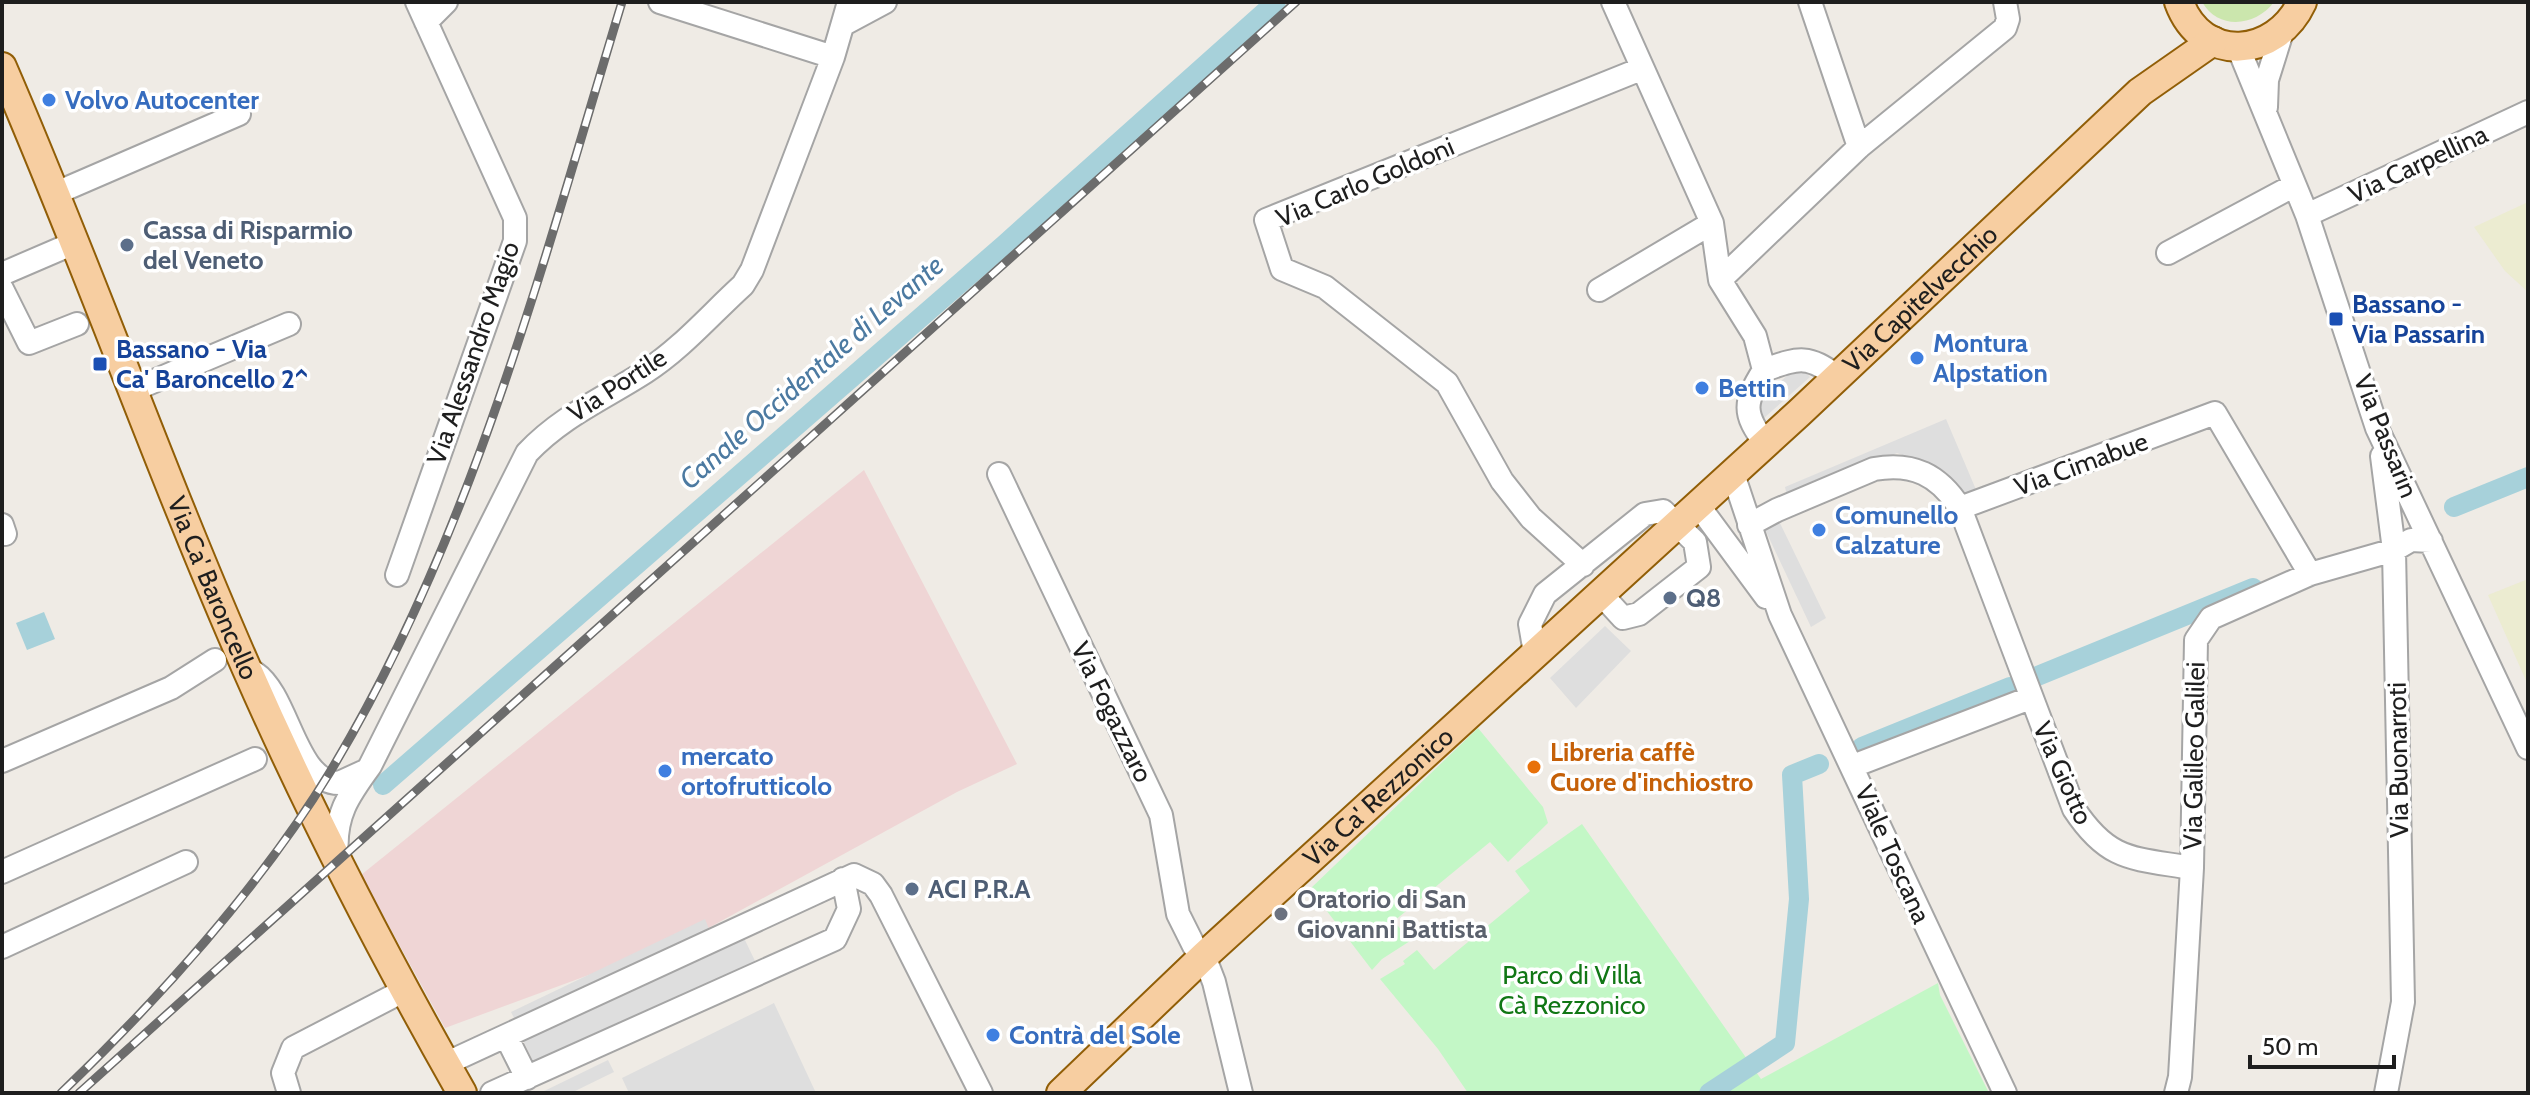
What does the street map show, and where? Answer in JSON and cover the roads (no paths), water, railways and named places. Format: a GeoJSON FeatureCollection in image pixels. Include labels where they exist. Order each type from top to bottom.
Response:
{"type":"FeatureCollection","features":[{"type":"Feature","properties":{"kind":"main road"},"geometry":{"type":"LineString","coordinates":[[2282,32],[2302,2]]}},
{"type":"Feature","properties":{"kind":"main road","name":"Via Capitelvecchio"},"geometry":{"type":"LineString","coordinates":[[1687,514],[1838,377],[2140,92],[2170,47],[2182,8],[2226,44]]}},
{"type":"Feature","properties":{"kind":"main road","name":"Via Capitelvecchio"},"geometry":{"type":"LineString","coordinates":[[2140,92],[2226,44],[2265,42],[2282,32]]}},
{"type":"Feature","properties":{"kind":"main road","name":"Via Ca' Baroncello"},"geometry":{"type":"LineString","coordinates":[[5,80],[246,667],[342,874],[462,1093]]}},
{"type":"Feature","properties":{"kind":"main road","name":"Via Ca' Rezzonico"},"geometry":{"type":"LineString","coordinates":[[1061,1093],[1204,956],[1687,514]]}},
{"type":"Feature","properties":{"kind":"street"},"geometry":{"type":"LineString","coordinates":[[422,12],[446,2]]}},
{"type":"Feature","properties":{"kind":"street"},"geometry":{"type":"LineString","coordinates":[[660,2],[833,57]]}},
{"type":"Feature","properties":{"kind":"street"},"geometry":{"type":"LineString","coordinates":[[847,13],[885,2]]}},
{"type":"Feature","properties":{"kind":"street"},"geometry":{"type":"LineString","coordinates":[[1613,2],[1712,223],[1720,280],[1755,336],[1764,370],[1747,404],[1748,416],[1766,444]]}},
{"type":"Feature","properties":{"kind":"street"},"geometry":{"type":"LineString","coordinates":[[1810,2],[1859,147]]}},
{"type":"Feature","properties":{"kind":"street"},"geometry":{"type":"LineString","coordinates":[[1720,280],[1859,147],[2005,28],[2008,19],[2005,2]]}},
{"type":"Feature","properties":{"kind":"street","name":"Via Alessandro Magio"},"geometry":{"type":"LineString","coordinates":[[397,575],[515,241],[515,218],[422,12]]}},
{"type":"Feature","properties":{"kind":"street","name":"Via Portile"},"geometry":{"type":"LineString","coordinates":[[342,874],[337,854],[337,822],[343,803],[370,766],[527,453],[566,416],[645,372],[667,355],[747,278],[775,215],[847,13]]}},
{"type":"Feature","properties":{"kind":"street","name":"Via Passarin"},"geometry":{"type":"LineString","coordinates":[[2266,116],[2267,80],[2282,32]]}},
{"type":"Feature","properties":{"kind":"street","name":"Via Passarin"},"geometry":{"type":"LineString","coordinates":[[2226,44],[2266,116],[2307,215],[2377,428],[2528,748]]}},
{"type":"Feature","properties":{"kind":"street","name":"Via Carlo Goldoni"},"geometry":{"type":"LineString","coordinates":[[1583,565],[1531,518],[1502,481],[1447,383],[1325,287],[1282,269],[1266,220],[1641,69]]}},
{"type":"Feature","properties":{"kind":"street","name":"Via Carpellina"},"geometry":{"type":"LineString","coordinates":[[2307,215],[2528,112]]}},
{"type":"Feature","properties":{"kind":"street"},"geometry":{"type":"LineString","coordinates":[[54,194],[239,114]]}},
{"type":"Feature","properties":{"kind":"street"},"geometry":{"type":"LineString","coordinates":[[2168,253],[2293,186]]}},
{"type":"Feature","properties":{"kind":"street"},"geometry":{"type":"LineString","coordinates":[[1599,290],[1712,223]]}},
{"type":"Feature","properties":{"kind":"street"},"geometry":{"type":"LineString","coordinates":[[2,274],[74,243]]}},
{"type":"Feature","properties":{"kind":"street"},"geometry":{"type":"LineString","coordinates":[[2,289],[29,343],[77,324]]}},
{"type":"Feature","properties":{"kind":"street"},"geometry":{"type":"LineString","coordinates":[[133,390],[289,324]]}},
{"type":"Feature","properties":{"kind":"street"},"geometry":{"type":"LineString","coordinates":[[1764,370],[1799,359],[1812,359],[1838,377]]}},
{"type":"Feature","properties":{"kind":"street","name":"Via Cimabue"},"geometry":{"type":"LineString","coordinates":[[1960,508],[2215,413],[2310,574]]}},
{"type":"Feature","properties":{"kind":"street","name":"Via Buonarroti"},"geometry":{"type":"LineString","coordinates":[[2377,428],[2394,550],[2403,1002],[2386,1092],[2395,1093]]}},
{"type":"Feature","properties":{"kind":"street"},"geometry":{"type":"LineString","coordinates":[[1749,525],[1874,469],[1889,466],[1916,468],[1932,477],[1949,490],[1960,508],[2030,698]]}},
{"type":"Feature","properties":{"kind":"street","name":"Via Fogazzaro"},"geometry":{"type":"LineString","coordinates":[[999,474],[1161,815],[1178,914],[1194,946],[1204,956],[1228,1031],[1241,1093]]}},
{"type":"Feature","properties":{"kind":"street","name":"Viale Toscana"},"geometry":{"type":"LineString","coordinates":[[1733,474],[1780,615],[2005,1093]]}},
{"type":"Feature","properties":{"kind":"street"},"geometry":{"type":"LineString","coordinates":[[1535,653],[1530,624],[1545,594],[1645,514],[1663,511],[1687,514],[1699,567],[1635,616],[1623,618],[1600,593]]}},
{"type":"Feature","properties":{"kind":"street","name":"Viale Toscana"},"geometry":{"type":"LineString","coordinates":[[1687,514],[1780,615]]}},
{"type":"Feature","properties":{"kind":"street","name":"Via Galileo Galilei"},"geometry":{"type":"LineString","coordinates":[[2176,1093],[2180,1077],[2192,868],[2196,640],[2211,618],[2310,574],[2394,550],[2411,540],[2431,541]]}},
{"type":"Feature","properties":{"kind":"street"},"geometry":{"type":"LineString","coordinates":[[2,761],[171,688],[215,660]]}},
{"type":"Feature","properties":{"kind":"street"},"geometry":{"type":"LineString","coordinates":[[246,667],[270,687],[309,766],[319,778],[330,783],[347,782],[370,766]]}},
{"type":"Feature","properties":{"kind":"street","name":"Via Giotto"},"geometry":{"type":"LineString","coordinates":[[1853,766],[2030,698],[2074,809],[2092,837],[2112,851],[2192,868]]}},
{"type":"Feature","properties":{"kind":"street"},"geometry":{"type":"LineString","coordinates":[[2,872],[255,759]]}},
{"type":"Feature","properties":{"kind":"street"},"geometry":{"type":"LineString","coordinates":[[2,947],[186,862]]}},
{"type":"Feature","properties":{"kind":"street"},"geometry":{"type":"LineString","coordinates":[[445,1064],[507,1038],[854,875],[865,879],[881,895],[981,1093]]}},
{"type":"Feature","properties":{"kind":"street"},"geometry":{"type":"LineString","coordinates":[[492,1093],[835,939],[849,909],[843,879]]}},
{"type":"Feature","properties":{"kind":"street"},"geometry":{"type":"LineString","coordinates":[[289,1093],[283,1073],[293,1048],[405,990]]}},
{"type":"Feature","properties":{"kind":"street"},"geometry":{"type":"LineString","coordinates":[[507,1038],[527,1078]]}},
{"type":"Feature","properties":{"kind":"water"},"geometry":{"type":"Polygon","coordinates":[[[44,612],[55,639],[27,650],[16,623],[44,612]]]}},
{"type":"Feature","properties":{"kind":"waterway","name":"Canale Occidentale di Levante"},"geometry":{"type":"LineString","coordinates":[[383,785],[1004,245],[1276,2]]}},
{"type":"Feature","properties":{"kind":"waterway"},"geometry":{"type":"LineString","coordinates":[[2454,507],[2528,477]]}},
{"type":"Feature","properties":{"kind":"waterway"},"geometry":{"type":"LineString","coordinates":[[2035,677],[2253,588]]}},
{"type":"Feature","properties":{"kind":"waterway"},"geometry":{"type":"LineString","coordinates":[[1862,747],[2010,687]]}},
{"type":"Feature","properties":{"kind":"waterway"},"geometry":{"type":"LineString","coordinates":[[1709,1093],[1785,1043],[1799,899],[1792,775],[1819,764]]}},
{"type":"Feature","properties":{"kind":"railway"},"geometry":{"type":"LineString","coordinates":[[61,1093],[170,981],[240,899],[303,815],[380,682],[425,589],[500,397],[622,2]]}},
{"type":"Feature","properties":{"kind":"railway"},"geometry":{"type":"LineString","coordinates":[[79,1093],[1296,2]]}},
{"type":"Feature","properties":{"kind":"place","name":"Volvo Autocenter"},"geometry":{"type":"Point","coordinates":[49,100]}},
{"type":"Feature","properties":{"kind":"place","name":"Cassa di Risparmio del Veneto"},"geometry":{"type":"Point","coordinates":[127,245]}},
{"type":"Feature","properties":{"kind":"place","name":"Bassano - Via Passarin"},"geometry":{"type":"Point","coordinates":[2336,319]}},
{"type":"Feature","properties":{"kind":"place","name":"Montura Alpstation"},"geometry":{"type":"Point","coordinates":[1917,358]}},
{"type":"Feature","properties":{"kind":"place","name":"Bassano - Via Ca' Baroncello 2^"},"geometry":{"type":"Point","coordinates":[100,364]}},
{"type":"Feature","properties":{"kind":"place","name":"Bettin"},"geometry":{"type":"Point","coordinates":[1702,388]}},
{"type":"Feature","properties":{"kind":"place","name":"Comunello Calzature"},"geometry":{"type":"Point","coordinates":[1819,530]}},
{"type":"Feature","properties":{"kind":"place","name":"Q8"},"geometry":{"type":"Point","coordinates":[1670,598]}},
{"type":"Feature","properties":{"kind":"place","name":"Libreria caffè Cuore d'inchiostro"},"geometry":{"type":"Point","coordinates":[1534,767]}},
{"type":"Feature","properties":{"kind":"place","name":"mercato ortofrutticolo"},"geometry":{"type":"Point","coordinates":[665,771]}},
{"type":"Feature","properties":{"kind":"place","name":"ACI P.R.A"},"geometry":{"type":"Point","coordinates":[912,889]}},
{"type":"Feature","properties":{"kind":"place","name":"Oratorio di San Giovanni Battista"},"geometry":{"type":"Point","coordinates":[1281,914]}},
{"type":"Feature","properties":{"kind":"place","name":"Contrà del Sole"},"geometry":{"type":"Point","coordinates":[993,1035]}},
{"type":"Feature","properties":{"kind":"park label","name":"Parco di Villa Cà Rezzonico"},"geometry":{"type":"Point","coordinates":[1572,990]}}]}
